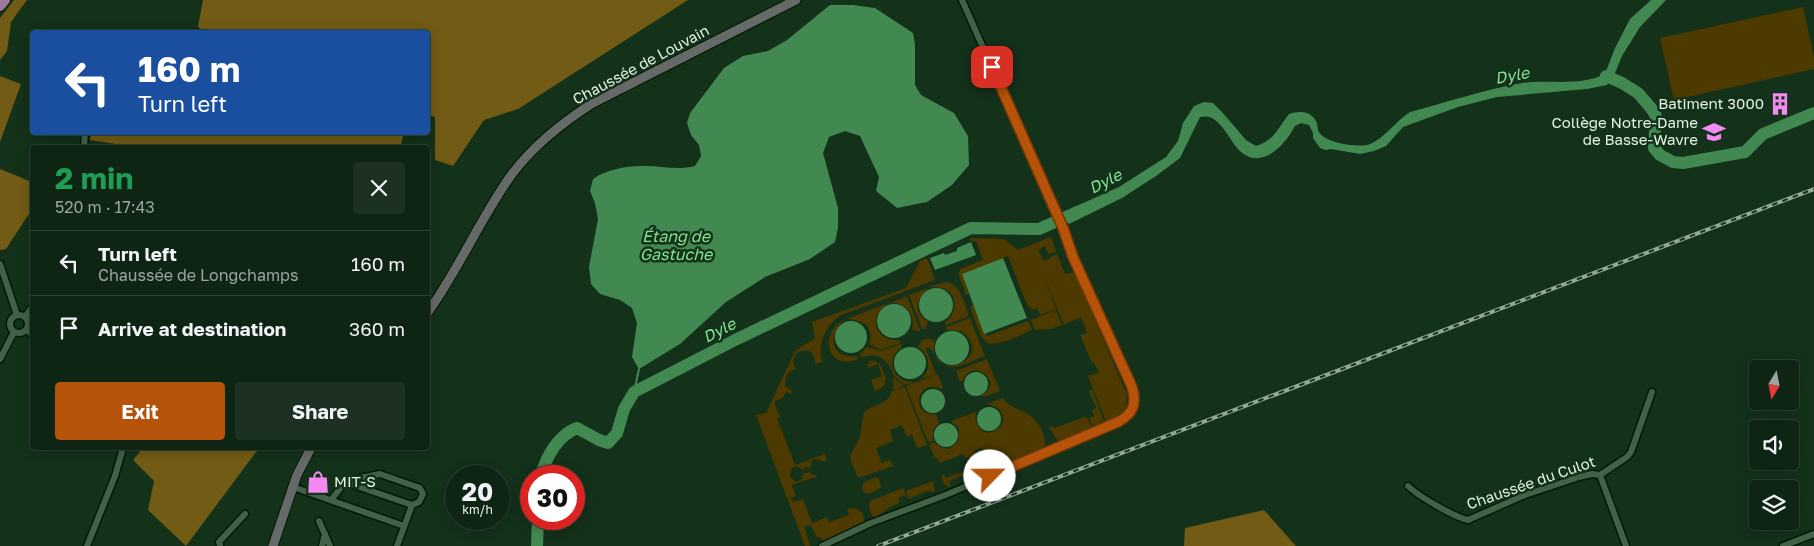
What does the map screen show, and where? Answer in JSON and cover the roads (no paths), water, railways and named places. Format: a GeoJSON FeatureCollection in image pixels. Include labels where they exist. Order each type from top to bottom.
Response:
{"type":"FeatureCollection","features":[{"type":"Feature","properties":{"kind":"highway"},"geometry":{"type":"LineString","coordinates":[[0,6],[5,0]]}},
{"type":"Feature","properties":{"kind":"main road","name":"Chaussée de Louvain"},"geometry":{"type":"LineString","coordinates":[[430,309],[512,174],[550,134],[592,103],[796,0]]}},
{"type":"Feature","properties":{"kind":"main road"},"geometry":{"type":"LineString","coordinates":[[272,546],[293,487],[310,450]]}},
{"type":"Feature","properties":{"kind":"street"},"geometry":{"type":"LineString","coordinates":[[822,546],[870,523],[943,496],[1108,427],[1126,418],[1132,411],[1135,395],[1132,387],[1073,257],[1057,214],[962,0]]}},
{"type":"Feature","properties":{"kind":"street"},"geometry":{"type":"LineString","coordinates":[[0,264],[17,315]]}},
{"type":"Feature","properties":{"kind":"street"},"geometry":{"type":"LineString","coordinates":[[25,317],[30,310]]}},
{"type":"Feature","properties":{"kind":"street"},"geometry":{"type":"LineString","coordinates":[[17,315],[25,317],[29,322],[27,330],[20,333],[14,332],[10,322],[13,317],[17,315]]}},
{"type":"Feature","properties":{"kind":"street"},"geometry":{"type":"LineString","coordinates":[[27,330],[30,333]]}},
{"type":"Feature","properties":{"kind":"street"},"geometry":{"type":"LineString","coordinates":[[0,359],[14,332]]}},
{"type":"Feature","properties":{"kind":"street","name":"Chaussée du Culot"},"geometry":{"type":"LineString","coordinates":[[1408,486],[1418,494],[1468,520],[1525,496],[1587,475],[1600,475],[1630,455],[1652,392]]}},
{"type":"Feature","properties":{"kind":"street"},"geometry":{"type":"LineString","coordinates":[[87,546],[115,476],[122,450]]}},
{"type":"Feature","properties":{"kind":"street"},"geometry":{"type":"LineString","coordinates":[[332,500],[345,482],[380,474],[420,488],[422,494],[419,502],[412,505],[345,482]]}},
{"type":"Feature","properties":{"kind":"street"},"geometry":{"type":"LineString","coordinates":[[1600,475],[1626,546]]}},
{"type":"Feature","properties":{"kind":"street"},"geometry":{"type":"LineString","coordinates":[[293,487],[404,526]]}},
{"type":"Feature","properties":{"kind":"street"},"geometry":{"type":"LineString","coordinates":[[397,546],[412,505]]}},
{"type":"Feature","properties":{"kind":"street"},"geometry":{"type":"LineString","coordinates":[[219,546],[218,542],[246,514]]}},
{"type":"Feature","properties":{"kind":"street"},"geometry":{"type":"LineString","coordinates":[[319,521],[330,546]]}},
{"type":"Feature","properties":{"kind":"street"},"geometry":{"type":"LineString","coordinates":[[322,546],[325,534]]}},
{"type":"Feature","properties":{"kind":"street"},"geometry":{"type":"LineString","coordinates":[[1783,546],[1814,534]]}},
{"type":"Feature","properties":{"kind":"water"},"geometry":{"type":"Polygon","coordinates":[[[1651,0],[1666,0],[1640,27],[1622,56],[1613,78],[1607,85],[1587,89],[1497,97],[1458,107],[1403,127],[1386,146],[1360,154],[1320,148],[1313,138],[1309,125],[1301,123],[1295,126],[1278,149],[1262,158],[1254,158],[1245,155],[1237,148],[1213,119],[1200,117],[1180,158],[1156,176],[1122,198],[1069,224],[1063,212],[1119,187],[1166,157],[1178,141],[1183,123],[1194,106],[1204,102],[1213,103],[1246,140],[1256,146],[1267,141],[1289,114],[1296,112],[1311,115],[1317,122],[1319,132],[1327,139],[1349,145],[1367,145],[1378,140],[1410,112],[1522,83],[1574,82],[1605,74],[1615,48],[1630,19],[1651,0]]]}},
{"type":"Feature","properties":{"kind":"water","name":"Étang de Gastuche"},"geometry":{"type":"Polygon","coordinates":[[[830,5],[853,5],[875,8],[913,33],[915,45],[915,85],[921,95],[954,113],[968,136],[969,165],[952,185],[927,202],[897,208],[876,191],[879,177],[860,136],[845,131],[829,137],[823,153],[838,208],[838,228],[835,242],[810,259],[765,277],[726,302],[680,344],[639,369],[632,357],[637,323],[632,308],[620,300],[600,294],[591,284],[589,267],[598,219],[595,203],[590,191],[593,179],[616,169],[629,167],[681,168],[695,166],[701,156],[699,145],[691,135],[687,123],[690,113],[724,68],[743,56],[768,51],[787,40],[830,5]]]}},
{"type":"Feature","properties":{"kind":"water"},"geometry":{"type":"Polygon","coordinates":[[[971,242],[976,255],[935,270],[930,258],[957,251],[957,248],[971,242]]]}},
{"type":"Feature","properties":{"kind":"water"},"geometry":{"type":"Polygon","coordinates":[[[1003,258],[1027,318],[984,334],[962,274],[1003,258]]]}},
{"type":"Feature","properties":{"kind":"water"},"geometry":{"type":"Polygon","coordinates":[[[936,288],[948,293],[953,305],[948,317],[936,322],[924,317],[919,305],[924,293],[936,288]]]}},
{"type":"Feature","properties":{"kind":"water"},"geometry":{"type":"Polygon","coordinates":[[[894,304],[906,309],[911,321],[906,333],[894,338],[882,333],[877,321],[882,309],[894,304]]]}},
{"type":"Feature","properties":{"kind":"water"},"geometry":{"type":"Polygon","coordinates":[[[851,321],[863,325],[867,337],[863,349],[851,353],[839,349],[835,337],[839,325],[851,321]]]}},
{"type":"Feature","properties":{"kind":"water"},"geometry":{"type":"Polygon","coordinates":[[[952,331],[964,336],[969,348],[964,360],[952,365],[940,360],[935,348],[940,336],[952,331]]]}},
{"type":"Feature","properties":{"kind":"water"},"geometry":{"type":"Polygon","coordinates":[[[910,347],[916,348],[921,352],[925,357],[925,369],[921,374],[916,378],[910,379],[904,378],[899,374],[895,369],[894,363],[895,357],[899,352],[904,348],[910,347]]]}},
{"type":"Feature","properties":{"kind":"water"},"geometry":{"type":"Polygon","coordinates":[[[976,372],[984,376],[988,384],[984,392],[976,396],[968,392],[964,384],[968,376],[976,372]]]}},
{"type":"Feature","properties":{"kind":"water"},"geometry":{"type":"Polygon","coordinates":[[[933,389],[942,392],[945,401],[942,410],[933,413],[924,410],[921,401],[924,392],[933,389]]]}},
{"type":"Feature","properties":{"kind":"water"},"geometry":{"type":"Polygon","coordinates":[[[989,407],[998,410],[1001,419],[998,428],[989,431],[980,428],[977,419],[980,410],[989,407]]]}},
{"type":"Feature","properties":{"kind":"water"},"geometry":{"type":"Polygon","coordinates":[[[946,423],[955,426],[958,435],[955,444],[946,447],[937,444],[934,435],[937,426],[946,423]]]}},
{"type":"Feature","properties":{"kind":"waterway"},"geometry":{"type":"LineString","coordinates":[[1606,76],[1638,93],[1651,108],[1656,116],[1654,148],[1660,155],[1673,162],[1683,163],[1745,152],[1763,134],[1814,113]]}},
{"type":"Feature","properties":{"kind":"waterway","name":"Dyle"},"geometry":{"type":"LineString","coordinates":[[545,465],[559,441],[570,431],[577,428],[608,443],[617,433],[624,409],[634,392],[737,339],[971,228],[1039,229],[1080,211]]}},
{"type":"Feature","properties":{"kind":"waterway"},"geometry":{"type":"LineString","coordinates":[[634,392],[639,369]]}},
{"type":"Feature","properties":{"kind":"waterway","name":"Dyle"},"geometry":{"type":"LineString","coordinates":[[537,546],[538,530]]}},
{"type":"Feature","properties":{"kind":"railway"},"geometry":{"type":"LineString","coordinates":[[878,546],[1814,189]]}},
{"type":"Feature","properties":{"kind":"place","name":"Batiment 3000"},"geometry":{"type":"Point","coordinates":[1780,104]}},
{"type":"Feature","properties":{"kind":"place","name":"Collège Notre-Dame de Basse-Wavre"},"geometry":{"type":"Point","coordinates":[1714,132]}},
{"type":"Feature","properties":{"kind":"place","name":"MIT-S"},"geometry":{"type":"Point","coordinates":[318,482]}}]}
